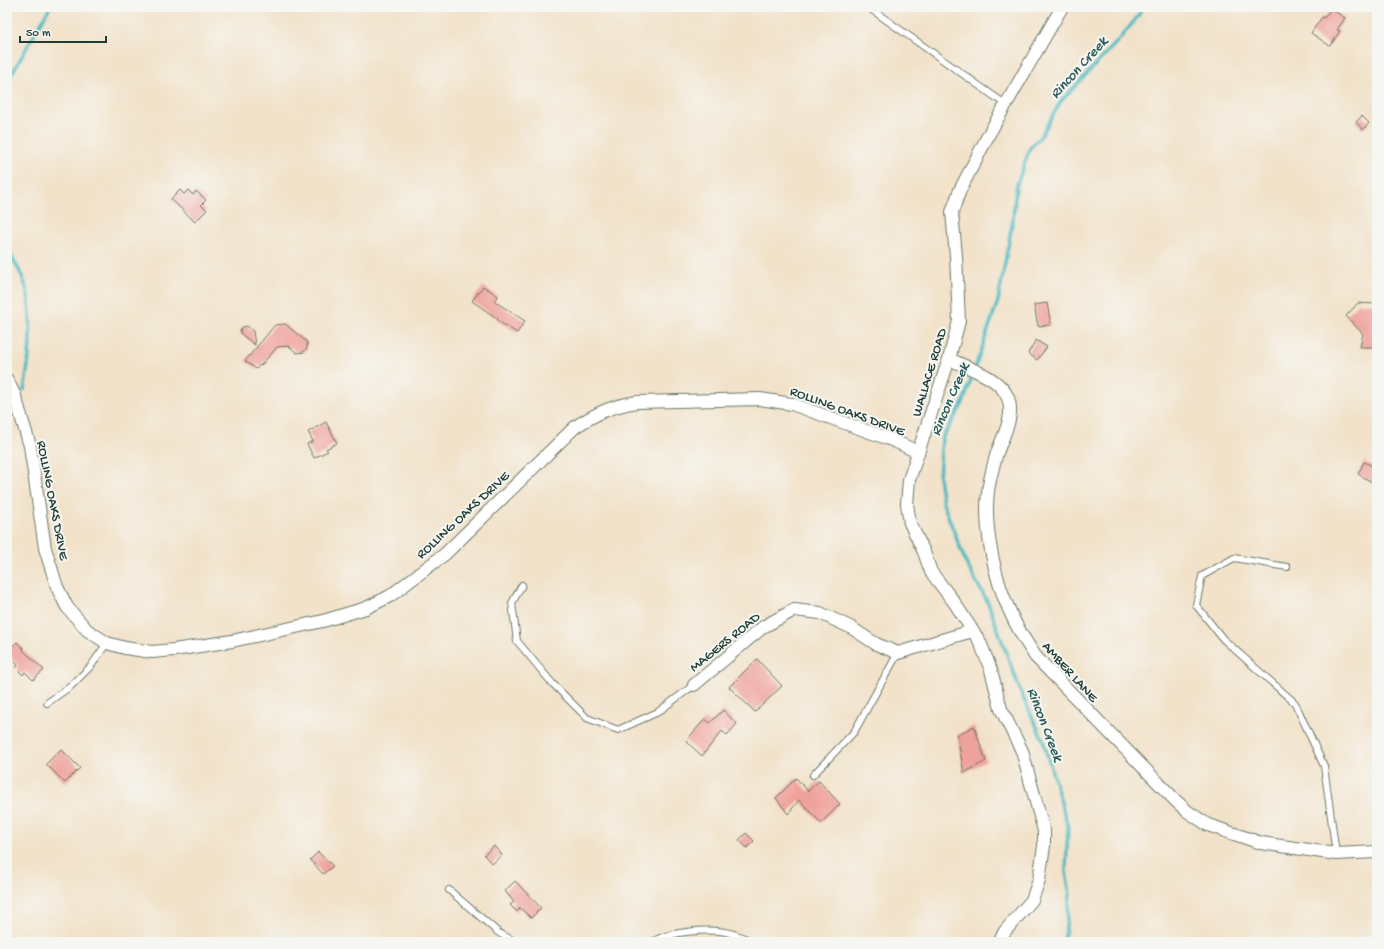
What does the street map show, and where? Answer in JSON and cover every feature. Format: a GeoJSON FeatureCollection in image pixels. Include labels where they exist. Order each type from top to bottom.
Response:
{"type":"FeatureCollection","features":[{"type":"Feature","properties":{"kind":"street","name":"WALLACE ROAD"},"geometry":{"type":"LineString","coordinates":[[999,942],[1005,931],[1032,900],[1039,880],[1044,846],[1044,831],[1022,751],[1001,709],[991,670],[980,642],[954,602],[931,572],[924,552],[910,523],[907,504],[909,480],[949,359],[959,321],[952,212],[960,190],[1005,104],[1062,7]]}},
{"type":"Feature","properties":{"kind":"street","name":"AMBER LANE"},"geometry":{"type":"LineString","coordinates":[[949,359],[997,382],[1005,392],[1010,405],[1010,420],[997,454],[990,482],[987,507],[990,545],[998,580],[1008,608],[1019,632],[1035,656],[1176,801],[1208,825],[1261,842],[1336,854],[1377,852]]}},
{"type":"Feature","properties":{"kind":"street","name":"ROLLING OAKS DRIVE"},"geometry":{"type":"LineString","coordinates":[[7,380],[15,396],[30,446],[45,548],[58,587],[68,607],[87,630],[107,643],[125,648],[152,652],[232,641],[323,621],[366,608],[390,596],[445,554],[575,427],[598,413],[620,405],[637,402],[760,399],[792,404],[892,440],[918,452]]}},
{"type":"Feature","properties":{"kind":"street","name":"MAGERS ROAD"},"geometry":{"type":"LineString","coordinates":[[694,685],[763,627],[794,610],[820,613],[850,627],[876,644],[898,653]]}},
{"type":"Feature","properties":{"kind":"street"},"geometry":{"type":"LineString","coordinates":[[898,653],[972,631]]}},
{"type":"Feature","properties":{"kind":"lane"},"geometry":{"type":"LineString","coordinates":[[872,8],[1005,104]]}},
{"type":"Feature","properties":{"kind":"lane"},"geometry":{"type":"LineString","coordinates":[[1287,567],[1234,558],[1202,576],[1196,605],[1223,639],[1295,703],[1324,766],[1336,854]]}},
{"type":"Feature","properties":{"kind":"lane"},"geometry":{"type":"LineString","coordinates":[[522,585],[512,602],[517,641],[552,683],[587,718],[618,730],[658,712],[694,685]]}},
{"type":"Feature","properties":{"kind":"lane"},"geometry":{"type":"LineString","coordinates":[[47,702],[71,686],[86,671],[107,643]]}},
{"type":"Feature","properties":{"kind":"lane"},"geometry":{"type":"LineString","coordinates":[[813,775],[854,732],[898,653]]}},
{"type":"Feature","properties":{"kind":"lane"},"geometry":{"type":"LineString","coordinates":[[449,890],[498,933],[516,942]]}},
{"type":"Feature","properties":{"kind":"lane"},"geometry":{"type":"LineString","coordinates":[[652,942],[681,932],[707,930],[731,933],[754,942]]}},
{"type":"Feature","properties":{"kind":"building"},"geometry":{"type":"Polygon","coordinates":[[[1331,9],[1345,18],[1337,30],[1340,31],[1330,46],[1311,33],[1322,17],[1324,18],[1331,9]]]}},
{"type":"Feature","properties":{"kind":"building"},"geometry":{"type":"Polygon","coordinates":[[[1362,116],[1369,123],[1363,130],[1356,122],[1362,116]]]}},
{"type":"Feature","properties":{"kind":"building"},"geometry":{"type":"Polygon","coordinates":[[[180,190],[184,194],[188,190],[193,195],[196,191],[206,200],[201,205],[207,210],[195,222],[171,199],[180,190]]]}},
{"type":"Feature","properties":{"kind":"building"},"geometry":{"type":"Polygon","coordinates":[[[483,286],[498,296],[494,301],[525,321],[517,333],[498,321],[498,319],[472,301],[483,286]]]}},
{"type":"Feature","properties":{"kind":"building"},"geometry":{"type":"Polygon","coordinates":[[[1047,303],[1051,325],[1038,326],[1034,305],[1047,303]]]}},
{"type":"Feature","properties":{"kind":"building"},"geometry":{"type":"Polygon","coordinates":[[[1358,303],[1377,304],[1377,347],[1360,347],[1363,334],[1346,316],[1358,303]]]}},
{"type":"Feature","properties":{"kind":"building"},"geometry":{"type":"Polygon","coordinates":[[[285,324],[307,342],[307,348],[304,352],[297,353],[289,346],[277,347],[256,369],[245,361],[275,325],[285,324]]]}},
{"type":"Feature","properties":{"kind":"building"},"geometry":{"type":"Polygon","coordinates":[[[247,326],[253,331],[255,345],[241,334],[240,330],[247,326]]]}},
{"type":"Feature","properties":{"kind":"building"},"geometry":{"type":"Polygon","coordinates":[[[1036,340],[1047,347],[1037,360],[1028,353],[1036,340]]]}},
{"type":"Feature","properties":{"kind":"building"},"geometry":{"type":"Polygon","coordinates":[[[326,422],[337,443],[326,449],[328,451],[314,458],[307,444],[313,441],[308,432],[326,422]]]}},
{"type":"Feature","properties":{"kind":"building"},"geometry":{"type":"Polygon","coordinates":[[[1364,462],[1377,468],[1377,485],[1358,474],[1364,462]]]}},
{"type":"Feature","properties":{"kind":"building"},"geometry":{"type":"Polygon","coordinates":[[[17,642],[24,649],[23,650],[44,670],[33,680],[25,672],[23,675],[16,668],[18,665],[7,654],[7,652],[17,642]]]}},
{"type":"Feature","properties":{"kind":"building"},"geometry":{"type":"Polygon","coordinates":[[[757,659],[782,686],[755,712],[729,687],[757,659]]]}},
{"type":"Feature","properties":{"kind":"building"},"geometry":{"type":"Polygon","coordinates":[[[723,710],[737,724],[727,735],[722,731],[702,756],[686,741],[705,719],[710,723],[723,710]]]}},
{"type":"Feature","properties":{"kind":"building"},"geometry":{"type":"Polygon","coordinates":[[[974,726],[986,761],[964,773],[957,735],[974,726]]]}},
{"type":"Feature","properties":{"kind":"building"},"geometry":{"type":"Polygon","coordinates":[[[61,749],[80,768],[65,783],[46,764],[61,749]]]}},
{"type":"Feature","properties":{"kind":"building"},"geometry":{"type":"Polygon","coordinates":[[[796,778],[808,791],[819,781],[840,804],[821,823],[799,800],[788,814],[776,798],[796,778]]]}},
{"type":"Feature","properties":{"kind":"building"},"geometry":{"type":"Polygon","coordinates":[[[746,833],[754,841],[747,848],[739,840],[746,833]]]}},
{"type":"Feature","properties":{"kind":"building"},"geometry":{"type":"Polygon","coordinates":[[[494,846],[502,855],[492,864],[484,855],[494,846]]]}},
{"type":"Feature","properties":{"kind":"building"},"geometry":{"type":"Polygon","coordinates":[[[318,852],[333,866],[323,874],[310,860],[318,852]]]}},
{"type":"Feature","properties":{"kind":"building"},"geometry":{"type":"Polygon","coordinates":[[[515,881],[541,908],[531,918],[520,908],[517,912],[510,905],[514,902],[505,891],[515,881]]]}},
{"type":"Feature","properties":{"kind":"waterway"},"geometry":{"type":"LineString","coordinates":[[7,82],[50,7]]}},
{"type":"Feature","properties":{"kind":"waterway","name":"Rincon Creek"},"geometry":{"type":"LineString","coordinates":[[1064,942],[1070,895],[1066,871],[1068,827],[1043,740],[1022,695],[988,603],[966,563],[943,503],[939,477],[942,438],[963,403],[998,301],[1013,219],[1016,187],[1030,148],[1041,136],[1061,101],[1118,41],[1139,15],[1142,7]]}},
{"type":"Feature","properties":{"kind":"waterway"},"geometry":{"type":"LineString","coordinates":[[7,248],[23,279],[29,304],[30,334],[28,364],[24,390]]}}]}
